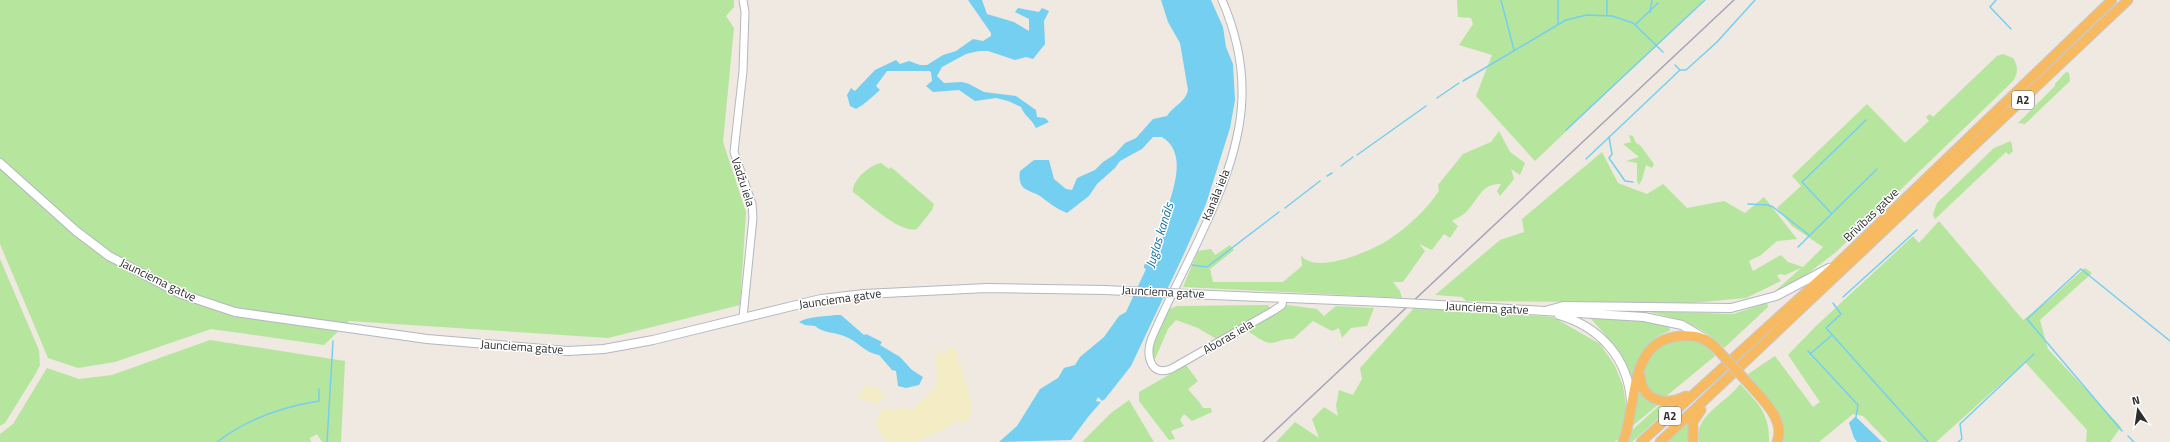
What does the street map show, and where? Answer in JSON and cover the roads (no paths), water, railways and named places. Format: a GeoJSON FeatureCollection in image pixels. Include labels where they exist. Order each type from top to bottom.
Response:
{"type":"FeatureCollection","features":[{"type":"Feature","properties":{"kind":"highway","name":"Brīvības gatve"},"geometry":{"type":"LineString","coordinates":[[1641,442],[1837,264],[2112,0]]}},
{"type":"Feature","properties":{"kind":"highway","name":"Brīvības gatve"},"geometry":{"type":"LineString","coordinates":[[1660,442],[1730,378],[2128,0]]}},
{"type":"Feature","properties":{"kind":"highway"},"geometry":{"type":"LineString","coordinates":[[1623,442],[1642,362],[1649,351],[1660,341],[1678,336],[1691,336],[1705,338],[1749,384],[1773,414],[1779,426],[1777,442]]}},
{"type":"Feature","properties":{"kind":"highway"},"geometry":{"type":"LineString","coordinates":[[1640,370],[1640,380],[1646,393],[1658,401],[1677,401],[1699,389]]}},
{"type":"Feature","properties":{"kind":"highway"},"geometry":{"type":"LineString","coordinates":[[1693,442],[1693,425],[1697,415],[1725,386],[1730,378]]}},
{"type":"Feature","properties":{"kind":"main road","name":"Jaunciema gatve"},"geometry":{"type":"LineString","coordinates":[[0,163],[76,231],[109,256],[181,294],[236,312],[427,339],[568,351],[604,349],[641,342],[743,316],[821,299],[872,293],[959,288],[1030,287],[1385,302],[1545,310],[1644,317],[1682,325],[1705,338]]}},
{"type":"Feature","properties":{"kind":"main road"},"geometry":{"type":"LineString","coordinates":[[1545,310],[1563,306],[1731,308],[1776,296],[1837,264]]}},
{"type":"Feature","properties":{"kind":"main road"},"geometry":{"type":"LineString","coordinates":[[1545,310],[1573,319],[1590,328],[1607,343],[1624,369],[1628,383],[1631,409]]}},
{"type":"Feature","properties":{"kind":"street","name":"Vadžu iela"},"geometry":{"type":"LineString","coordinates":[[743,0],[743,71],[734,152],[752,204],[753,218],[743,316]]}},
{"type":"Feature","properties":{"kind":"street","name":"Kanāla iela"},"geometry":{"type":"LineString","coordinates":[[1168,371],[1161,370],[1152,365],[1149,360],[1148,350],[1158,323],[1220,190],[1232,153],[1240,119],[1242,98],[1240,64],[1234,32],[1222,0]]}},
{"type":"Feature","properties":{"kind":"street","name":"Aboras iela"},"geometry":{"type":"LineString","coordinates":[[1168,371],[1267,315],[1282,305],[1283,298]]}},
{"type":"Feature","properties":{"kind":"water"},"geometry":{"type":"Polygon","coordinates":[[[968,0],[982,0],[987,14],[1014,22],[1029,31],[1029,19],[1015,12],[1018,8],[1039,12],[1042,8],[1049,11],[1044,21],[1045,44],[1033,59],[1026,57],[1015,60],[988,51],[979,51],[966,54],[942,67],[937,76],[944,83],[962,82],[984,92],[1016,96],[1036,110],[1037,117],[1045,118],[1049,122],[1036,128],[1021,107],[1008,101],[996,98],[975,101],[959,90],[933,92],[926,86],[932,81],[931,72],[929,71],[887,71],[876,86],[880,90],[856,109],[850,106],[847,95],[851,88],[855,91],[875,70],[896,60],[900,64],[909,61],[920,65],[927,65],[943,55],[956,51],[973,39],[983,41],[991,36],[991,33],[968,0]]]}},
{"type":"Feature","properties":{"kind":"water"},"geometry":{"type":"Polygon","coordinates":[[[1161,0],[1211,0],[1223,27],[1226,47],[1233,64],[1235,100],[1230,128],[1206,204],[1131,366],[1105,399],[1102,401],[1098,397],[1096,401],[1101,402],[1071,440],[999,442],[1017,426],[1040,389],[1058,378],[1064,368],[1075,365],[1080,357],[1104,337],[1119,316],[1126,312],[1146,269],[1144,268],[1144,265],[1158,250],[1163,236],[1162,232],[1165,233],[1162,231],[1167,223],[1168,212],[1170,213],[1171,211],[1167,211],[1175,182],[1177,161],[1175,152],[1170,144],[1162,137],[1153,137],[1142,149],[1120,161],[1115,168],[1097,184],[1089,196],[1067,213],[1025,188],[1020,182],[1020,171],[1034,160],[1049,160],[1054,179],[1066,189],[1072,190],[1077,178],[1095,170],[1103,162],[1114,155],[1125,143],[1136,138],[1153,119],[1167,116],[1182,101],[1188,90],[1180,43],[1168,22],[1161,0]]]}},
{"type":"Feature","properties":{"kind":"water"},"geometry":{"type":"Polygon","coordinates":[[[841,315],[864,335],[866,334],[882,342],[880,345],[900,357],[912,370],[923,377],[919,385],[906,388],[898,386],[896,371],[892,370],[879,355],[870,352],[849,338],[799,322],[812,318],[841,315]]]}},
{"type":"Feature","properties":{"kind":"water"},"geometry":{"type":"Polygon","coordinates":[[[1856,417],[1882,442],[1857,442],[1854,438],[1849,423],[1856,417]]]}},
{"type":"Feature","properties":{"kind":"waterway"},"geometry":{"type":"LineString","coordinates":[[1501,0],[1514,50]]}},
{"type":"Feature","properties":{"kind":"waterway"},"geometry":{"type":"LineString","coordinates":[[1558,0],[1558,24]]}},
{"type":"Feature","properties":{"kind":"waterway"},"geometry":{"type":"LineString","coordinates":[[1607,0],[1607,16]]}},
{"type":"Feature","properties":{"kind":"waterway"},"geometry":{"type":"LineString","coordinates":[[1650,12],[1652,0]]}},
{"type":"Feature","properties":{"kind":"waterway"},"geometry":{"type":"LineString","coordinates":[[1566,130],[1705,0]]}},
{"type":"Feature","properties":{"kind":"waterway"},"geometry":{"type":"LineString","coordinates":[[1680,70],[1686,70],[1717,42],[1755,0]]}},
{"type":"Feature","properties":{"kind":"waterway"},"geometry":{"type":"LineString","coordinates":[[1996,0],[1990,7],[2011,29]]}},
{"type":"Feature","properties":{"kind":"waterway"},"geometry":{"type":"LineString","coordinates":[[1635,25],[1658,3]]}},
{"type":"Feature","properties":{"kind":"waterway"},"geometry":{"type":"LineString","coordinates":[[1463,81],[1566,20],[1587,15],[1612,16],[1633,23],[1663,52]]}},
{"type":"Feature","properties":{"kind":"waterway"},"geometry":{"type":"LineString","coordinates":[[1586,159],[1680,70],[1675,65]]}},
{"type":"Feature","properties":{"kind":"waterway"},"geometry":{"type":"LineString","coordinates":[[1437,98],[1459,83]]}},
{"type":"Feature","properties":{"kind":"waterway"},"geometry":{"type":"LineString","coordinates":[[1357,155],[1426,106]]}},
{"type":"Feature","properties":{"kind":"waterway"},"geometry":{"type":"LineString","coordinates":[[1831,213],[1802,182],[1866,120]]}},
{"type":"Feature","properties":{"kind":"waterway"},"geometry":{"type":"LineString","coordinates":[[1609,137],[1612,154],[1609,158],[1625,181],[1633,182]]}},
{"type":"Feature","properties":{"kind":"waterway"},"geometry":{"type":"LineString","coordinates":[[1341,166],[1353,157]]}},
{"type":"Feature","properties":{"kind":"waterway"},"geometry":{"type":"LineString","coordinates":[[1798,247],[1877,169]]}},
{"type":"Feature","properties":{"kind":"waterway"},"geometry":{"type":"LineString","coordinates":[[1327,176],[1332,173]]}},
{"type":"Feature","properties":{"kind":"waterway"},"geometry":{"type":"LineString","coordinates":[[1285,208],[1320,181]]}},
{"type":"Feature","properties":{"kind":"waterway"},"geometry":{"type":"LineString","coordinates":[[1748,204],[1768,205],[1773,207],[1809,235]]}},
{"type":"Feature","properties":{"kind":"waterway"},"geometry":{"type":"LineString","coordinates":[[1192,265],[1207,267],[1279,212]]}},
{"type":"Feature","properties":{"kind":"waterway"},"geometry":{"type":"LineString","coordinates":[[1843,297],[1917,230]]}},
{"type":"Feature","properties":{"kind":"waterway"},"geometry":{"type":"LineString","coordinates":[[2122,431],[2027,319],[2081,269],[2170,341]]}},
{"type":"Feature","properties":{"kind":"waterway"},"geometry":{"type":"LineString","coordinates":[[1833,303],[1841,314],[1826,328],[1928,442]]}},
{"type":"Feature","properties":{"kind":"waterway"},"geometry":{"type":"LineString","coordinates":[[1810,354],[1831,336]]}},
{"type":"Feature","properties":{"kind":"waterway"},"geometry":{"type":"LineString","coordinates":[[327,442],[333,341]]}},
{"type":"Feature","properties":{"kind":"waterway"},"geometry":{"type":"LineString","coordinates":[[1808,351],[1858,405],[1856,417],[1850,423]]}},
{"type":"Feature","properties":{"kind":"waterway"},"geometry":{"type":"LineString","coordinates":[[1958,442],[1962,439],[1960,424],[2034,354]]}},
{"type":"Feature","properties":{"kind":"waterway"},"geometry":{"type":"LineString","coordinates":[[217,442],[240,427],[265,415],[291,407],[319,401],[319,389]]}},
{"type":"Feature","properties":{"kind":"waterway"},"geometry":{"type":"LineString","coordinates":[[2128,436],[2134,442]]}},
{"type":"Feature","properties":{"kind":"railway"},"geometry":{"type":"LineString","coordinates":[[1263,442],[1734,0]]}},
{"type":"Feature","properties":{"kind":"water label","name":"Juglas kanāls"},"geometry":{"type":"Point","coordinates":[1159,235]}}]}
